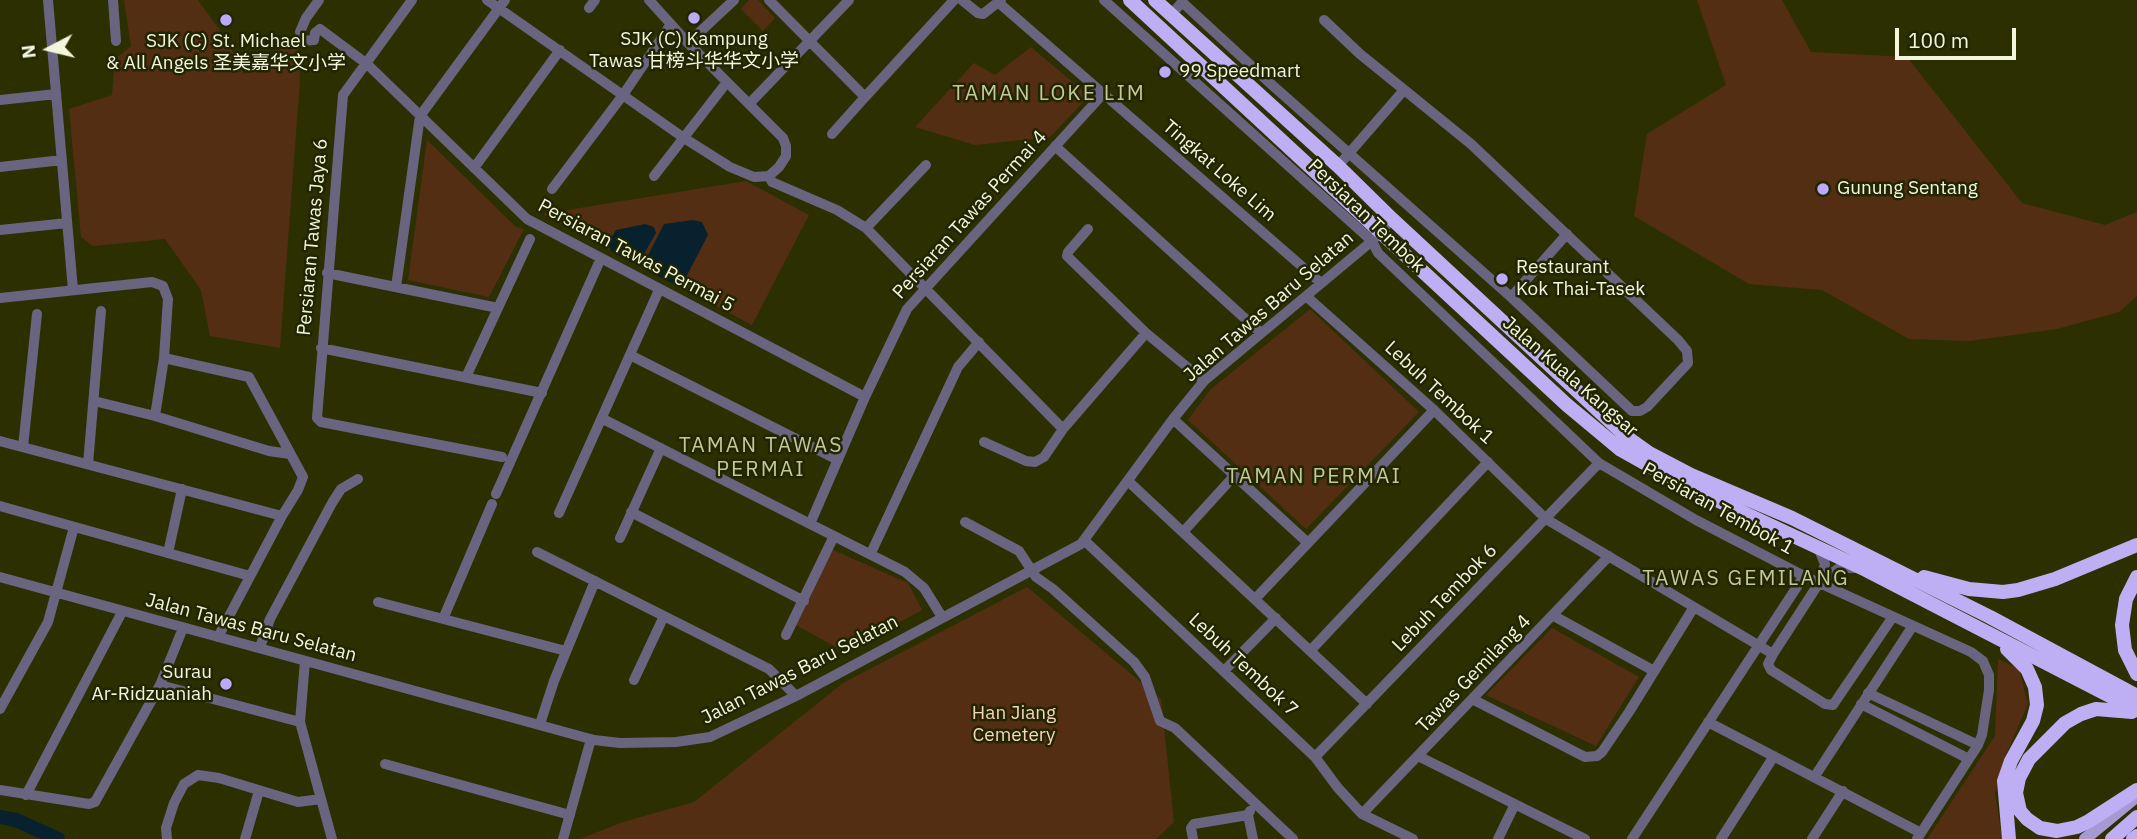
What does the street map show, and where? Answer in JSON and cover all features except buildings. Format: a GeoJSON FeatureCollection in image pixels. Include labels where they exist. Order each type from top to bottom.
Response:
{"type":"FeatureCollection","features":[{"type":"Feature","properties":{"kind":"highway","name":"Jalan Kuala Kangsar"},"geometry":{"type":"LineString","coordinates":[[1130,0],[1376,237],[1603,436],[1643,464],[1866,570],[2137,711]]}},
{"type":"Feature","properties":{"kind":"highway","name":"Jalan Kuala Kangsar"},"geometry":{"type":"LineString","coordinates":[[1155,0],[1338,166],[1619,431],[1649,453],[1691,475],[1792,518],[1990,617],[2137,696]]}},
{"type":"Feature","properties":{"kind":"highway"},"geometry":{"type":"LineString","coordinates":[[1525,366],[1532,365],[1547,374],[1558,373],[1557,382],[1567,398],[1567,405]]}},
{"type":"Feature","properties":{"kind":"highway"},"geometry":{"type":"LineString","coordinates":[[1905,575],[1921,576],[1969,589],[2003,592],[2055,579],[2137,545]]}},
{"type":"Feature","properties":{"kind":"highway"},"geometry":{"type":"LineString","coordinates":[[2137,577],[2126,599],[2122,625],[2125,650],[2137,674]]}},
{"type":"Feature","properties":{"kind":"highway"},"geometry":{"type":"LineString","coordinates":[[1985,632],[2027,669],[2037,695],[2033,721],[2011,761],[2004,781],[2009,839]]}},
{"type":"Feature","properties":{"kind":"highway"},"geometry":{"type":"LineString","coordinates":[[2137,711],[2096,709],[2081,713],[2066,723],[2029,759],[2019,778],[2016,793],[2020,811],[2027,819],[2040,828],[2057,831],[2077,827],[2137,790]]}},
{"type":"Feature","properties":{"kind":"highway"},"geometry":{"type":"LineString","coordinates":[[2112,839],[2137,817]]}},
{"type":"Feature","properties":{"kind":"main road"},"geometry":{"type":"LineString","coordinates":[[2085,839],[2137,796]]}},
{"type":"Feature","properties":{"kind":"street"},"geometry":{"type":"LineString","coordinates":[[48,0],[73,290]]}},
{"type":"Feature","properties":{"kind":"street"},"geometry":{"type":"LineString","coordinates":[[113,0],[117,41]]}},
{"type":"Feature","properties":{"kind":"street","name":"Persiaran Tawas Permai 5"},"geometry":{"type":"LineString","coordinates":[[319,0],[300,32],[302,41],[314,40],[315,33],[320,29],[366,64],[527,219],[865,397]]}},
{"type":"Feature","properties":{"kind":"street","name":"Persiaran Tawas Jaya 6"},"geometry":{"type":"LineString","coordinates":[[412,0],[343,95],[317,420],[502,457]]}},
{"type":"Feature","properties":{"kind":"street"},"geometry":{"type":"LineString","coordinates":[[487,0],[502,4],[623,95],[684,138],[740,172],[772,180],[837,209],[866,228],[1063,429]]}},
{"type":"Feature","properties":{"kind":"street"},"geometry":{"type":"LineString","coordinates":[[649,0],[783,138],[786,146],[784,160],[772,180]]}},
{"type":"Feature","properties":{"kind":"street"},"geometry":{"type":"LineString","coordinates":[[688,43],[734,0]]}},
{"type":"Feature","properties":{"kind":"street"},"geometry":{"type":"LineString","coordinates":[[769,0],[865,97]]}},
{"type":"Feature","properties":{"kind":"street"},"geometry":{"type":"LineString","coordinates":[[750,103],[849,0]]}},
{"type":"Feature","properties":{"kind":"street"},"geometry":{"type":"LineString","coordinates":[[832,134],[954,0]]}},
{"type":"Feature","properties":{"kind":"street"},"geometry":{"type":"LineString","coordinates":[[962,0],[983,14],[1000,2]]}},
{"type":"Feature","properties":{"kind":"street","name":"Persiaran Tembok"},"geometry":{"type":"LineString","coordinates":[[1104,0],[1376,237],[1378,253],[1599,463]]}},
{"type":"Feature","properties":{"kind":"street"},"geometry":{"type":"LineString","coordinates":[[1172,14],[1183,1],[1511,297],[1632,411],[1647,407],[1688,363],[1687,352],[1678,340],[1471,144],[1324,20]]}},
{"type":"Feature","properties":{"kind":"street","name":"Tingkat Loke Lim"},"geometry":{"type":"LineString","coordinates":[[1000,2],[1321,283]]}},
{"type":"Feature","properties":{"kind":"street"},"geometry":{"type":"LineString","coordinates":[[396,287],[421,117],[502,4]]}},
{"type":"Feature","properties":{"kind":"street"},"geometry":{"type":"LineString","coordinates":[[552,189],[623,95],[671,24]]}},
{"type":"Feature","properties":{"kind":"street"},"geometry":{"type":"LineString","coordinates":[[474,168],[560,50]]}},
{"type":"Feature","properties":{"kind":"street"},"geometry":{"type":"LineString","coordinates":[[654,176],[727,82]]}},
{"type":"Feature","properties":{"kind":"street"},"geometry":{"type":"LineString","coordinates":[[1338,166],[1404,90]]}},
{"type":"Feature","properties":{"kind":"street"},"geometry":{"type":"LineString","coordinates":[[0,100],[56,94]]}},
{"type":"Feature","properties":{"kind":"street","name":"Persiaran Tawas Permai 4"},"geometry":{"type":"LineString","coordinates":[[810,524],[901,319],[925,287],[1103,94]]}},
{"type":"Feature","properties":{"kind":"street"},"geometry":{"type":"LineString","coordinates":[[1055,146],[1261,333]]}},
{"type":"Feature","properties":{"kind":"street"},"geometry":{"type":"LineString","coordinates":[[0,167],[62,160]]}},
{"type":"Feature","properties":{"kind":"street"},"geometry":{"type":"LineString","coordinates":[[866,228],[926,165]]}},
{"type":"Feature","properties":{"kind":"street","name":"Jalan Tawas Baru Selatan"},"geometry":{"type":"LineString","coordinates":[[0,576],[56,594],[591,739],[620,743],[699,740],[796,696],[1085,541],[1173,419],[1204,382],[1376,237],[1392,219]]}},
{"type":"Feature","properties":{"kind":"street"},"geometry":{"type":"LineString","coordinates":[[0,230],[67,223]]}},
{"type":"Feature","properties":{"kind":"street"},"geometry":{"type":"LineString","coordinates":[[1088,229],[1067,256],[1146,332],[1204,382]]}},
{"type":"Feature","properties":{"kind":"street"},"geometry":{"type":"LineString","coordinates":[[1511,297],[1567,234]]}},
{"type":"Feature","properties":{"kind":"street"},"geometry":{"type":"LineString","coordinates":[[466,377],[530,239]]}},
{"type":"Feature","properties":{"kind":"street"},"geometry":{"type":"LineString","coordinates":[[443,619],[601,258]]}},
{"type":"Feature","properties":{"kind":"street"},"geometry":{"type":"LineString","coordinates":[[327,273],[498,308]]}},
{"type":"Feature","properties":{"kind":"street"},"geometry":{"type":"LineString","coordinates":[[0,298],[152,282],[163,286],[168,299],[164,358],[155,416]]}},
{"type":"Feature","properties":{"kind":"street"},"geometry":{"type":"LineString","coordinates":[[559,513],[659,290]]}},
{"type":"Feature","properties":{"kind":"street","name":"Lebuh Tembok 1"},"geometry":{"type":"LineString","coordinates":[[1306,296],[1434,410],[1546,519],[1773,654]]}},
{"type":"Feature","properties":{"kind":"street"},"geometry":{"type":"LineString","coordinates":[[88,464],[101,311]]}},
{"type":"Feature","properties":{"kind":"street"},"geometry":{"type":"LineString","coordinates":[[23,447],[37,314]]}},
{"type":"Feature","properties":{"kind":"street"},"geometry":{"type":"LineString","coordinates":[[984,442],[1026,461],[1035,462],[1044,457],[1063,429],[1146,332]]}},
{"type":"Feature","properties":{"kind":"street"},"geometry":{"type":"LineString","coordinates":[[871,553],[958,367],[978,342]]}},
{"type":"Feature","properties":{"kind":"street"},"geometry":{"type":"LineString","coordinates":[[321,348],[542,393]]}},
{"type":"Feature","properties":{"kind":"street"},"geometry":{"type":"LineString","coordinates":[[630,355],[838,460]]}},
{"type":"Feature","properties":{"kind":"street"},"geometry":{"type":"LineString","coordinates":[[1558,373],[1573,357]]}},
{"type":"Feature","properties":{"kind":"street"},"geometry":{"type":"LineString","coordinates":[[164,358],[249,377],[303,477],[218,637]]}},
{"type":"Feature","properties":{"kind":"street"},"geometry":{"type":"LineString","coordinates":[[94,401],[155,416],[269,451],[290,454]]}},
{"type":"Feature","properties":{"kind":"street"},"geometry":{"type":"LineString","coordinates":[[1255,599],[1434,410]]}},
{"type":"Feature","properties":{"kind":"street"},"geometry":{"type":"LineString","coordinates":[[603,419],[871,553],[915,579],[924,588],[942,617]]}},
{"type":"Feature","properties":{"kind":"street"},"geometry":{"type":"LineString","coordinates":[[1173,419],[1307,543]]}},
{"type":"Feature","properties":{"kind":"street"},"geometry":{"type":"LineString","coordinates":[[0,441],[282,516]]}},
{"type":"Feature","properties":{"kind":"street"},"geometry":{"type":"LineString","coordinates":[[620,538],[661,448]]}},
{"type":"Feature","properties":{"kind":"street"},"geometry":{"type":"LineString","coordinates":[[1310,651],[1488,462]]}},
{"type":"Feature","properties":{"kind":"street","name":"Lebuh Tembok 6"},"geometry":{"type":"LineString","coordinates":[[1315,757],[1599,463]]}},
{"type":"Feature","properties":{"kind":"street","name":"Persiaran Tembok 1"},"geometry":{"type":"LineString","coordinates":[[1599,463],[1696,520],[1804,576],[1978,656],[1987,667],[1989,675],[1987,706],[1978,745],[1919,836]]}},
{"type":"Feature","properties":{"kind":"street"},"geometry":{"type":"LineString","coordinates":[[1183,532],[1234,475]]}},
{"type":"Feature","properties":{"kind":"street"},"geometry":{"type":"LineString","coordinates":[[260,648],[270,619],[332,503],[341,489],[358,479]]}},
{"type":"Feature","properties":{"kind":"street"},"geometry":{"type":"LineString","coordinates":[[1128,481],[1367,704]]}},
{"type":"Feature","properties":{"kind":"street"},"geometry":{"type":"LineString","coordinates":[[168,553],[182,489]]}},
{"type":"Feature","properties":{"kind":"street"},"geometry":{"type":"LineString","coordinates":[[0,506],[250,576]]}},
{"type":"Feature","properties":{"kind":"street"},"geometry":{"type":"LineString","coordinates":[[631,512],[804,601]]}},
{"type":"Feature","properties":{"kind":"street"},"geometry":{"type":"LineString","coordinates":[[965,522],[1017,548],[1030,571],[1134,662],[1145,677],[1160,721],[1175,728],[1293,839]]}},
{"type":"Feature","properties":{"kind":"street"},"geometry":{"type":"LineString","coordinates":[[0,709],[44,632],[55,604],[74,527]]}},
{"type":"Feature","properties":{"kind":"street"},"geometry":{"type":"LineString","coordinates":[[786,635],[834,536]]}},
{"type":"Feature","properties":{"kind":"street","name":"Lebuh Tembok 7"},"geometry":{"type":"LineString","coordinates":[[1085,541],[1315,757],[1338,788],[1367,816]]}},
{"type":"Feature","properties":{"kind":"street"},"geometry":{"type":"LineString","coordinates":[[1817,546],[1825,564],[1819,583],[1768,664],[1771,670],[1825,704],[1833,705],[1850,720]]}},
{"type":"Feature","properties":{"kind":"street"},"geometry":{"type":"LineString","coordinates":[[537,552],[769,669],[796,696]]}},
{"type":"Feature","properties":{"kind":"street","name":"Tawas Gemilang 4"},"geometry":{"type":"LineString","coordinates":[[1367,816],[1418,756],[1609,556]]}},
{"type":"Feature","properties":{"kind":"street"},"geometry":{"type":"LineString","coordinates":[[1819,583],[1839,568],[1866,570]]}},
{"type":"Feature","properties":{"kind":"street"},"geometry":{"type":"LineString","coordinates":[[1632,839],[1804,576]]}},
{"type":"Feature","properties":{"kind":"street"},"geometry":{"type":"LineString","coordinates":[[540,724],[595,581]]}},
{"type":"Feature","properties":{"kind":"street"},"geometry":{"type":"LineString","coordinates":[[378,602],[566,651]]}},
{"type":"Feature","properties":{"kind":"street"},"geometry":{"type":"LineString","coordinates":[[1474,700],[1591,758],[1602,752],[1694,607]]}},
{"type":"Feature","properties":{"kind":"street"},"geometry":{"type":"LineString","coordinates":[[26,796],[122,612]]}},
{"type":"Feature","properties":{"kind":"street"},"geometry":{"type":"LineString","coordinates":[[634,680],[664,616]]}},
{"type":"Feature","properties":{"kind":"street"},"geometry":{"type":"LineString","coordinates":[[1554,616],[1654,671]]}},
{"type":"Feature","properties":{"kind":"street"},"geometry":{"type":"LineString","coordinates":[[1224,671],[1276,618]]}},
{"type":"Feature","properties":{"kind":"street"},"geometry":{"type":"LineString","coordinates":[[1833,705],[1892,618]]}},
{"type":"Feature","properties":{"kind":"street"},"geometry":{"type":"LineString","coordinates":[[1815,776],[1912,627]]}},
{"type":"Feature","properties":{"kind":"street"},"geometry":{"type":"LineString","coordinates":[[0,790],[26,796],[93,803],[160,685],[183,628]]}},
{"type":"Feature","properties":{"kind":"street"},"geometry":{"type":"LineString","coordinates":[[305,661],[300,722],[332,839]]}},
{"type":"Feature","properties":{"kind":"street"},"geometry":{"type":"LineString","coordinates":[[160,685],[300,722]]}},
{"type":"Feature","properties":{"kind":"street"},"geometry":{"type":"LineString","coordinates":[[1868,693],[1978,745]]}},
{"type":"Feature","properties":{"kind":"street"},"geometry":{"type":"LineString","coordinates":[[1861,704],[1969,759]]}},
{"type":"Feature","properties":{"kind":"street"},"geometry":{"type":"LineString","coordinates":[[1708,722],[1843,791],[1919,836]]}},
{"type":"Feature","properties":{"kind":"street"},"geometry":{"type":"LineString","coordinates":[[564,839],[591,739]]}},
{"type":"Feature","properties":{"kind":"street"},"geometry":{"type":"LineString","coordinates":[[1418,756],[1585,839]]}},
{"type":"Feature","properties":{"kind":"street"},"geometry":{"type":"LineString","coordinates":[[1721,839],[1774,756]]}},
{"type":"Feature","properties":{"kind":"street"},"geometry":{"type":"LineString","coordinates":[[385,764],[570,815]]}},
{"type":"Feature","properties":{"kind":"street"},"geometry":{"type":"LineString","coordinates":[[167,839],[166,828],[174,803],[184,784],[198,775],[219,778],[298,802],[321,799]]}},
{"type":"Feature","properties":{"kind":"street"},"geometry":{"type":"LineString","coordinates":[[245,839],[259,791]]}},
{"type":"Feature","properties":{"kind":"street"},"geometry":{"type":"LineString","coordinates":[[1812,839],[1843,791]]}},
{"type":"Feature","properties":{"kind":"street"},"geometry":{"type":"LineString","coordinates":[[1253,839],[1248,815],[1255,801]]}},
{"type":"Feature","properties":{"kind":"street"},"geometry":{"type":"LineString","coordinates":[[1498,839],[1515,804]]}},
{"type":"Feature","properties":{"kind":"street"},"geometry":{"type":"LineString","coordinates":[[1193,839],[1191,828],[1194,824],[1248,815]]}},
{"type":"Feature","properties":{"kind":"street"},"geometry":{"type":"LineString","coordinates":[[1367,816],[1413,839]]}},
{"type":"Feature","properties":{"kind":"street"},"geometry":{"type":"LineString","coordinates":[[1382,839],[1388,827]]}},
{"type":"Feature","properties":{"kind":"green space"},"geometry":{"type":"Polygon","coordinates":[[[124,0],[198,0],[226,39],[244,74],[297,37],[300,80],[280,348],[210,336],[201,290],[165,239],[93,246],[81,237],[69,109],[112,95],[115,59],[131,46],[124,0]]]}},
{"type":"Feature","properties":{"kind":"green space"},"geometry":{"type":"Polygon","coordinates":[[[749,0],[758,0],[775,18],[763,31],[741,9],[749,0]]]}},
{"type":"Feature","properties":{"kind":"green space"},"geometry":{"type":"Polygon","coordinates":[[[1697,0],[1782,0],[1811,52],[1907,57],[2022,203],[2105,225],[2137,212],[2137,296],[2119,312],[2057,329],[1969,341],[1909,339],[1822,290],[1749,284],[1634,216],[1647,134],[1726,85],[1697,0]]]}},
{"type":"Feature","properties":{"kind":"green space"},"geometry":{"type":"Polygon","coordinates":[[[1031,47],[1089,96],[1050,137],[975,145],[915,127],[974,63],[995,75],[1031,47]]]}},
{"type":"Feature","properties":{"kind":"green space"},"geometry":{"type":"Polygon","coordinates":[[[427,140],[516,227],[524,229],[489,297],[408,280],[427,140]]]}},
{"type":"Feature","properties":{"kind":"green space"},"geometry":{"type":"Polygon","coordinates":[[[746,181],[809,215],[752,325],[543,214],[746,181]]]}},
{"type":"Feature","properties":{"kind":"green space"},"geometry":{"type":"Polygon","coordinates":[[[1310,309],[1419,412],[1306,529],[1188,420],[1210,390],[1310,309]]]}},
{"type":"Feature","properties":{"kind":"green space"},"geometry":{"type":"Polygon","coordinates":[[[833,550],[908,583],[922,610],[845,652],[794,624],[833,550]]]}},
{"type":"Feature","properties":{"kind":"green space","name":"Han Jiang Cemetery"},"geometry":{"type":"Polygon","coordinates":[[[1027,587],[1161,699],[1174,822],[1156,839],[580,839],[623,822],[694,802],[843,683],[1027,587]]]}},
{"type":"Feature","properties":{"kind":"green space"},"geometry":{"type":"Polygon","coordinates":[[[1552,628],[1639,677],[1596,746],[1486,695],[1552,628]]]}},
{"type":"Feature","properties":{"kind":"green space"},"geometry":{"type":"Polygon","coordinates":[[[1998,659],[2019,669],[2028,704],[2005,757],[1995,793],[2002,839],[1927,839],[1995,736],[1998,659]]]}},
{"type":"Feature","properties":{"kind":"water"},"geometry":{"type":"Polygon","coordinates":[[[693,220],[702,222],[708,235],[683,283],[674,284],[647,271],[645,261],[664,224],[693,220]]]}},
{"type":"Feature","properties":{"kind":"water"},"geometry":{"type":"Polygon","coordinates":[[[645,224],[654,227],[656,233],[640,261],[630,262],[611,251],[608,244],[616,230],[645,224]]]}},
{"type":"Feature","properties":{"kind":"waterway"},"geometry":{"type":"LineString","coordinates":[[0,817],[16,820],[58,839]]}},
{"type":"Feature","properties":{"kind":"place","name":"SJK (C) Kampung Tawas 甘榜斗华华文小学"},"geometry":{"type":"Point","coordinates":[694,18]}},
{"type":"Feature","properties":{"kind":"place","name":"SJK (C) St. Michael & All Angels 圣美嘉华文小学"},"geometry":{"type":"Point","coordinates":[226,20]}},
{"type":"Feature","properties":{"kind":"place","name":"99 Speedmart"},"geometry":{"type":"Point","coordinates":[1165,72]}},
{"type":"Feature","properties":{"kind":"place","name":"Gunung Sentang"},"geometry":{"type":"Point","coordinates":[1823,189]}},
{"type":"Feature","properties":{"kind":"place","name":"Restaurant Kok Thai-Tasek"},"geometry":{"type":"Point","coordinates":[1502,279]}},
{"type":"Feature","properties":{"kind":"place","name":"Surau Ar-Ridzuaniah"},"geometry":{"type":"Point","coordinates":[226,684]}},
{"type":"Feature","properties":{"kind":"district","name":"TAMAN LOKE LIM"},"geometry":{"type":"Point","coordinates":[1049,94]}},
{"type":"Feature","properties":{"kind":"district","name":"TAMAN TAWAS PERMAI"},"geometry":{"type":"Point","coordinates":[761,458]}},
{"type":"Feature","properties":{"kind":"district","name":"TAMAN PERMAI"},"geometry":{"type":"Point","coordinates":[1314,477]}},
{"type":"Feature","properties":{"kind":"district","name":"TAWAS GEMILANG"},"geometry":{"type":"Point","coordinates":[1746,579]}}]}
